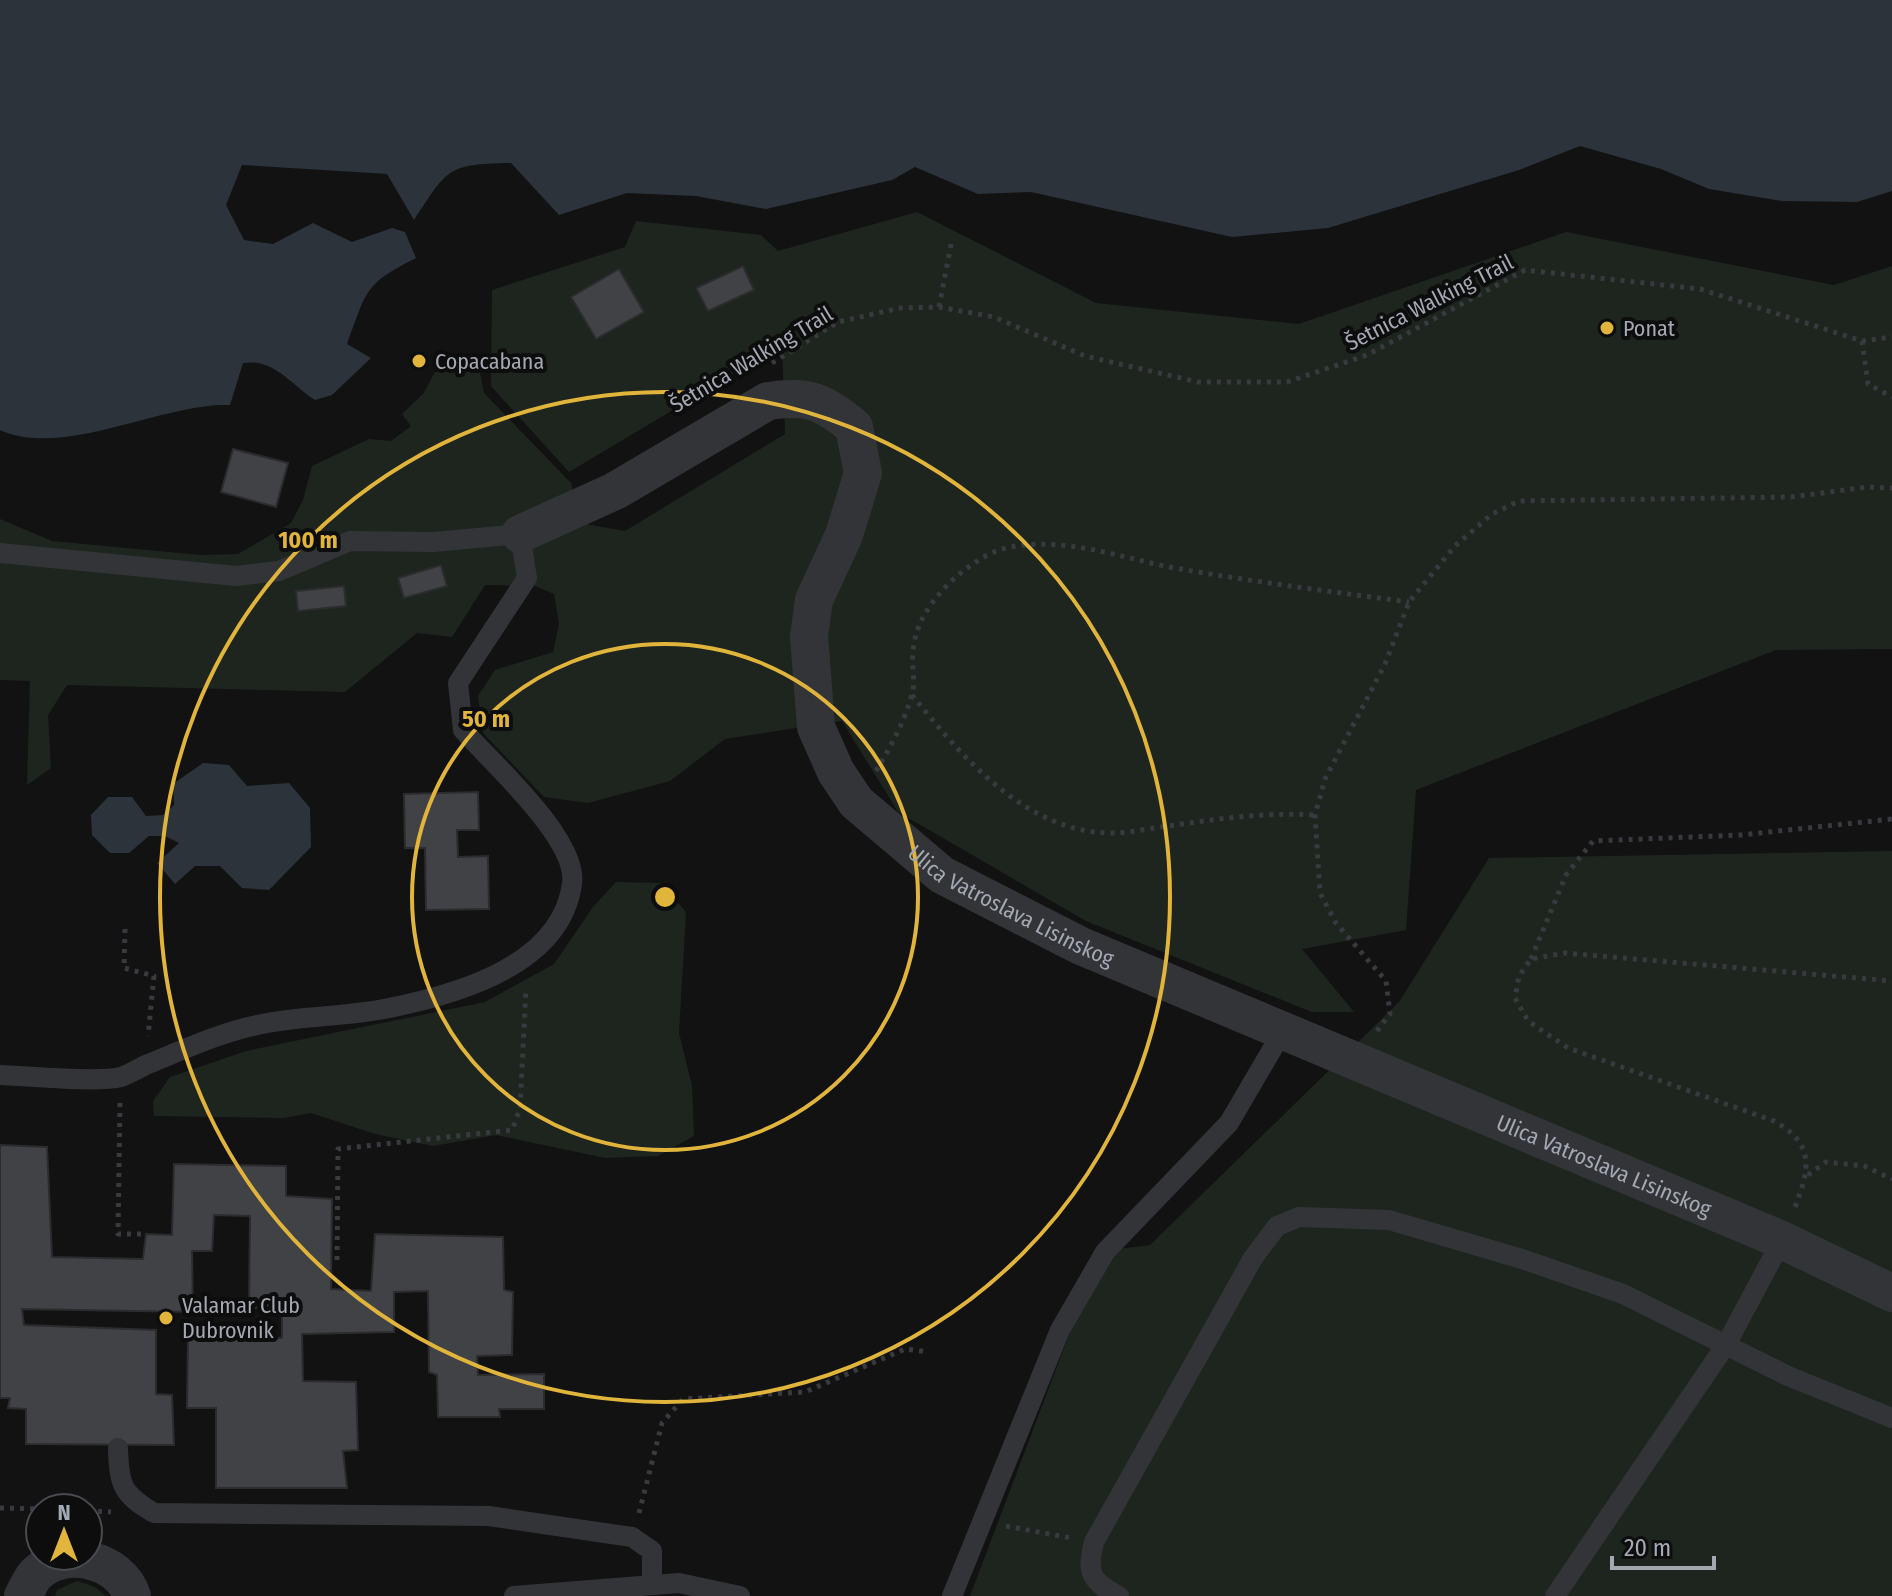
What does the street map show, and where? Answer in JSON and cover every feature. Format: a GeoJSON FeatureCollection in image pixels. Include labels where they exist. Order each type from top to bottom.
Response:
{"type":"FeatureCollection","features":[{"type":"Feature","properties":{"kind":"street","name":"Ulica Vatroslava Lisinskog"},"geometry":{"type":"LineString","coordinates":[[520,534],[615,491],[768,401],[796,397],[826,404],[854,427],[863,473],[844,535],[814,600],[809,636],[816,727],[836,772],[856,802],[942,875],[1081,946],[1782,1240],[1892,1293]]}},
{"type":"Feature","properties":{"kind":"street"},"geometry":{"type":"LineString","coordinates":[[23,1596],[36,1573],[59,1563],[83,1558],[109,1566],[132,1596]]}},
{"type":"Feature","properties":{"kind":"lane"},"geometry":{"type":"LineString","coordinates":[[0,553],[236,576],[279,571],[350,541],[433,542],[520,534],[527,578],[458,683],[463,730],[554,829],[571,863],[573,883],[564,910],[543,942],[523,960],[441,995],[393,1008],[261,1024],[145,1065],[120,1077],[0,1075]]}},
{"type":"Feature","properties":{"kind":"lane"},"geometry":{"type":"LineString","coordinates":[[952,1596],[1060,1330],[1105,1252],[1168,1191],[1229,1123],[1284,1029]]}},
{"type":"Feature","properties":{"kind":"lane"},"geometry":{"type":"LineString","coordinates":[[1119,1596],[1097,1584],[1088,1564],[1094,1542],[1253,1258],[1277,1226],[1299,1217],[1389,1220],[1623,1294],[1727,1343],[1788,1376],[1892,1418]]}},
{"type":"Feature","properties":{"kind":"lane"},"geometry":{"type":"LineString","coordinates":[[1555,1596],[1727,1343],[1782,1240]]}},
{"type":"Feature","properties":{"kind":"lane"},"geometry":{"type":"LineString","coordinates":[[118,1448],[119,1474],[129,1498],[154,1513],[489,1516],[632,1537],[652,1551],[652,1584]]}},
{"type":"Feature","properties":{"kind":"lane"},"geometry":{"type":"LineString","coordinates":[[514,1596],[679,1583],[740,1596]]}},
{"type":"Feature","properties":{"kind":"path"},"geometry":{"type":"LineString","coordinates":[[939,307],[952,239]]}},
{"type":"Feature","properties":{"kind":"path","name":"Šetnica Walking Trail"},"geometry":{"type":"LineString","coordinates":[[759,371],[838,322],[900,308],[939,307],[994,317],[1085,356],[1198,382],[1287,382],[1367,355],[1525,270],[1700,289],[1862,341],[1892,337]]}},
{"type":"Feature","properties":{"kind":"path"},"geometry":{"type":"LineString","coordinates":[[1862,341],[1868,384],[1892,397]]}},
{"type":"Feature","properties":{"kind":"path"},"geometry":{"type":"LineString","coordinates":[[1346,1058],[1366,1042],[1390,1014],[1386,981],[1336,923],[1320,893],[1315,815],[1325,779],[1385,664],[1409,602],[1455,546],[1492,514],[1519,501],[1566,497],[1791,497],[1868,487],[1892,488]]}},
{"type":"Feature","properties":{"kind":"path"},"geometry":{"type":"LineString","coordinates":[[856,802],[897,737],[912,694],[913,652],[918,626],[937,595],[970,568],[1003,549],[1038,544],[1107,551],[1188,570],[1409,602]]}},
{"type":"Feature","properties":{"kind":"path"},"geometry":{"type":"LineString","coordinates":[[912,694],[943,735],[987,776],[1032,811],[1071,827],[1113,833],[1276,813],[1315,815]]}},
{"type":"Feature","properties":{"kind":"path"},"geometry":{"type":"LineString","coordinates":[[1892,819],[1741,835],[1593,841],[1566,875],[1531,959],[1519,976],[1515,998],[1528,1021],[1568,1048],[1774,1121],[1796,1133],[1805,1151],[1807,1176],[1826,1162],[1864,1166],[1892,1179]]}},
{"type":"Feature","properties":{"kind":"path"},"geometry":{"type":"LineString","coordinates":[[125,929],[124,968],[154,976],[145,1065]]}},
{"type":"Feature","properties":{"kind":"path"},"geometry":{"type":"LineString","coordinates":[[1531,959],[1565,953],[1892,981]]}},
{"type":"Feature","properties":{"kind":"path"},"geometry":{"type":"LineString","coordinates":[[337,1260],[338,1149],[512,1130],[520,1109],[525,1051],[527,994],[523,960]]}},
{"type":"Feature","properties":{"kind":"path"},"geometry":{"type":"LineString","coordinates":[[120,1077],[118,1234],[146,1234]]}},
{"type":"Feature","properties":{"kind":"path"},"geometry":{"type":"LineString","coordinates":[[632,1537],[662,1423],[683,1399],[805,1392],[905,1349],[928,1352]]}},
{"type":"Feature","properties":{"kind":"path"},"geometry":{"type":"LineString","coordinates":[[0,1508],[24,1509]]}},
{"type":"Feature","properties":{"kind":"path"},"geometry":{"type":"LineString","coordinates":[[981,1522],[1094,1542]]}},
{"type":"Feature","properties":{"kind":"shaded area"},"geometry":{"type":"Polygon","coordinates":[[[0,0],[1892,0],[1892,191],[1857,202],[1782,201],[1709,189],[1661,169],[1580,146],[1519,170],[1328,228],[1232,237],[1031,192],[978,194],[915,167],[892,180],[766,209],[696,196],[627,193],[559,215],[511,163],[473,165],[461,168],[442,180],[414,220],[387,174],[242,165],[226,205],[244,240],[273,244],[313,223],[352,242],[392,228],[405,232],[416,258],[386,275],[370,290],[347,344],[371,358],[332,395],[315,400],[273,369],[243,363],[230,405],[204,406],[83,434],[53,438],[25,437],[0,430],[0,0]]]}},
{"type":"Feature","properties":{"kind":"shaded area"},"geometry":{"type":"Polygon","coordinates":[[[917,212],[1096,303],[1299,324],[1566,232],[1834,285],[1892,266],[1892,649],[1776,650],[1416,790],[1406,930],[1302,949],[1354,1012],[1312,1012],[1086,921],[898,812],[842,721],[725,739],[670,781],[588,803],[544,797],[483,733],[478,696],[495,670],[553,652],[559,624],[554,594],[535,586],[485,585],[452,637],[417,633],[345,692],[67,685],[48,715],[51,768],[27,785],[30,681],[0,680],[0,519],[52,541],[201,555],[238,554],[291,523],[303,500],[312,466],[369,439],[391,441],[411,426],[402,414],[423,394],[435,372],[478,362],[484,393],[571,483],[580,523],[625,531],[785,434],[782,345],[569,472],[491,386],[492,290],[625,247],[636,221],[761,235],[778,251],[917,212]]]}},
{"type":"Feature","properties":{"kind":"shaded area"},"geometry":{"type":"Polygon","coordinates":[[[203,763],[229,765],[247,786],[289,783],[310,808],[311,847],[269,890],[242,888],[220,866],[195,866],[175,884],[157,863],[179,843],[165,836],[149,836],[129,853],[110,853],[92,835],[91,815],[108,797],[132,797],[146,816],[163,815],[174,805],[173,784],[203,763]]]}},
{"type":"Feature","properties":{"kind":"shaded area"},"geometry":{"type":"Polygon","coordinates":[[[1892,851],[1892,1596],[970,1596],[1088,1285],[1119,1249],[1150,1245],[1399,1002],[1489,858],[1892,851]]]}},
{"type":"Feature","properties":{"kind":"shaded area"},"geometry":{"type":"Polygon","coordinates":[[[616,882],[660,883],[686,912],[679,1033],[692,1086],[694,1136],[658,1156],[605,1158],[496,1135],[433,1146],[375,1134],[311,1113],[284,1118],[154,1116],[153,1101],[170,1077],[246,1051],[485,1002],[554,964],[593,907],[616,882]]]}},
{"type":"Feature","properties":{"kind":"shaded area"},"geometry":{"type":"Polygon","coordinates":[[[77,1581],[95,1587],[106,1596],[55,1596],[57,1590],[77,1581]]]}},
{"type":"Feature","properties":{"kind":"building"},"geometry":{"type":"Polygon","coordinates":[[[743,266],[754,290],[708,311],[696,288],[743,266]]]}},
{"type":"Feature","properties":{"kind":"building"},"geometry":{"type":"Polygon","coordinates":[[[619,269],[644,312],[596,339],[571,297],[619,269]]]}},
{"type":"Feature","properties":{"kind":"building"},"geometry":{"type":"Polygon","coordinates":[[[233,449],[288,463],[276,507],[221,492],[233,449]]]}},
{"type":"Feature","properties":{"kind":"building"},"geometry":{"type":"Polygon","coordinates":[[[441,565],[447,586],[404,598],[398,578],[441,565]]]}},
{"type":"Feature","properties":{"kind":"building"},"geometry":{"type":"Polygon","coordinates":[[[344,586],[346,606],[298,611],[296,591],[344,586]]]}},
{"type":"Feature","properties":{"kind":"building"},"geometry":{"type":"Polygon","coordinates":[[[478,792],[479,830],[457,830],[458,857],[488,856],[489,909],[426,910],[425,848],[405,848],[404,794],[478,792]]]}},
{"type":"Feature","properties":{"kind":"building"},"geometry":{"type":"Polygon","coordinates":[[[0,1145],[47,1147],[52,1257],[143,1259],[146,1234],[172,1235],[174,1164],[286,1166],[286,1196],[332,1199],[331,1289],[371,1291],[375,1234],[503,1237],[504,1290],[513,1292],[512,1355],[477,1356],[478,1375],[544,1374],[544,1409],[499,1409],[500,1417],[438,1417],[437,1375],[429,1372],[428,1291],[394,1292],[394,1332],[302,1334],[303,1381],[356,1382],[358,1450],[343,1451],[347,1488],[216,1488],[216,1408],[187,1408],[188,1335],[282,1338],[282,1308],[249,1308],[250,1216],[214,1215],[212,1251],[192,1251],[193,1312],[22,1309],[24,1325],[156,1330],[156,1394],[172,1395],[174,1445],[26,1444],[26,1409],[8,1408],[10,1398],[0,1398],[0,1145]]]}},
{"type":"Feature","properties":{"kind":"place","name":"Ponat"},"geometry":{"type":"Point","coordinates":[1607,328]}},
{"type":"Feature","properties":{"kind":"place","name":"Copacabana"},"geometry":{"type":"Point","coordinates":[419,361]}},
{"type":"Feature","properties":{"kind":"place","name":"Valamar Club Dubrovnik"},"geometry":{"type":"Point","coordinates":[166,1318]}}]}
